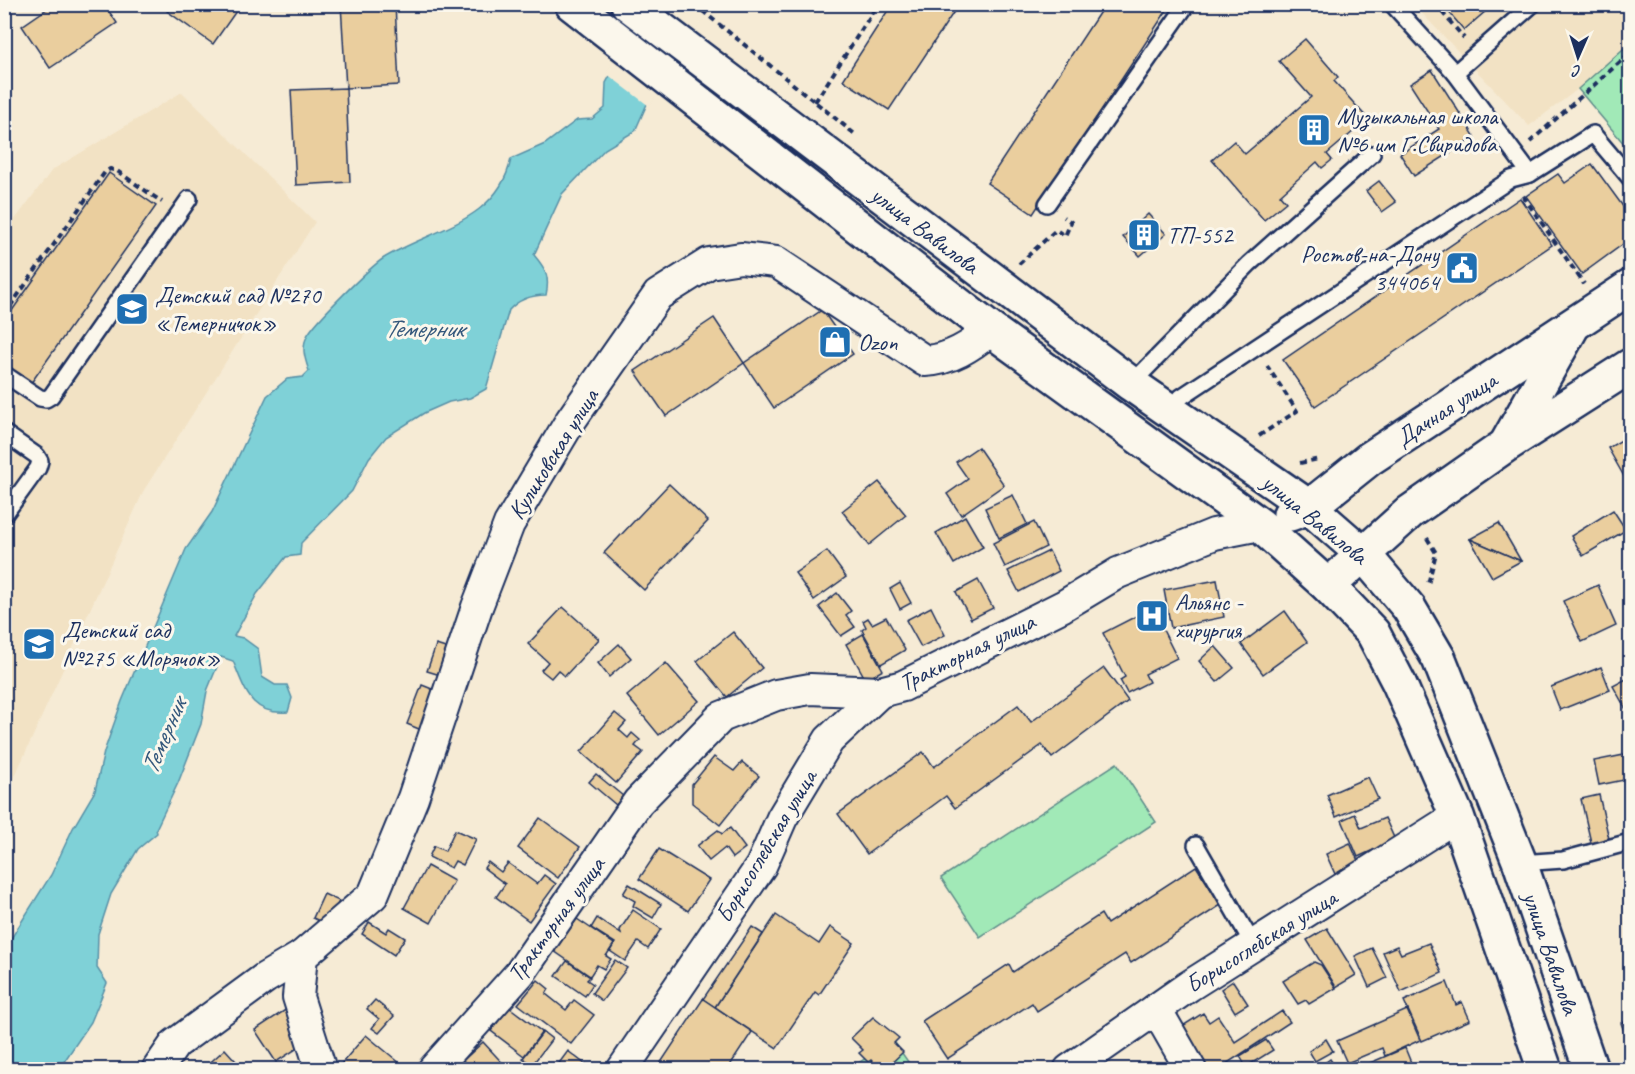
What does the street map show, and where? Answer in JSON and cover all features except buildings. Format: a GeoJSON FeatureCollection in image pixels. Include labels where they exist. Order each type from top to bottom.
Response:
{"type":"FeatureCollection","features":[{"type":"Feature","properties":{"kind":"main road","name":"улица Вавилова"},"geometry":{"type":"LineString","coordinates":[[572,4],[785,173],[991,330],[1260,525],[1328,586],[1373,633],[1399,684],[1457,816],[1545,1070]]}},
{"type":"Feature","properties":{"kind":"main road","name":"улица Вавилова"},"geometry":{"type":"LineString","coordinates":[[628,4],[1131,384],[1309,507],[1364,555],[1409,608],[1438,659],[1520,863],[1591,1070]]}},
{"type":"Feature","properties":{"kind":"main road","name":"Дачная улица"},"geometry":{"type":"LineString","coordinates":[[1260,525],[1309,507],[1369,459],[1630,287]]}},
{"type":"Feature","properties":{"kind":"main road"},"geometry":{"type":"LineString","coordinates":[[1506,444],[1574,325]]}},
{"type":"Feature","properties":{"kind":"main road"},"geometry":{"type":"LineString","coordinates":[[1328,586],[1410,512],[1506,444],[1624,373]]}},
{"type":"Feature","properties":{"kind":"street","name":"Куликовская улица"},"geometry":{"type":"LineString","coordinates":[[158,1070],[175,1044],[265,978],[302,956],[373,896],[413,798],[477,607],[509,524],[571,420],[658,296],[708,263],[741,258],[776,262],[925,361],[942,360],[974,344],[991,330]]}},
{"type":"Feature","properties":{"kind":"street","name":"Тракторная улица"},"geometry":{"type":"LineString","coordinates":[[433,1070],[520,973],[638,802],[721,717],[776,695],[810,689],[880,692],[903,686],[1063,606],[1118,573],[1214,534],[1260,525]]}},
{"type":"Feature","properties":{"kind":"street","name":"Борисоглебская улица"},"geometry":{"type":"LineString","coordinates":[[622,1070],[761,866],[782,818],[829,740],[880,692]]}},
{"type":"Feature","properties":{"kind":"street","name":"Борисоглебская улица"},"geometry":{"type":"LineString","coordinates":[[1069,1070],[1156,1008],[1457,816]]}},
{"type":"Feature","properties":{"kind":"street"},"geometry":{"type":"LineString","coordinates":[[302,956],[298,997],[321,1070]]}},
{"type":"Feature","properties":{"kind":"street"},"geometry":{"type":"LineString","coordinates":[[1156,1008],[1191,1070]]}},
{"type":"Feature","properties":{"kind":"lane"},"geometry":{"type":"LineString","coordinates":[[1047,204],[1187,4]]}},
{"type":"Feature","properties":{"kind":"lane"},"geometry":{"type":"LineString","coordinates":[[1392,4],[1455,73],[1530,174]]}},
{"type":"Feature","properties":{"kind":"lane"},"geometry":{"type":"LineString","coordinates":[[1455,73],[1533,4]]}},
{"type":"Feature","properties":{"kind":"lane"},"geometry":{"type":"LineString","coordinates":[[1169,410],[1181,397],[1511,179],[1530,174],[1593,134],[1630,178]]}},
{"type":"Feature","properties":{"kind":"lane"},"geometry":{"type":"LineString","coordinates":[[1131,384],[1249,264],[1372,154]]}},
{"type":"Feature","properties":{"kind":"lane"},"geometry":{"type":"LineString","coordinates":[[4,374],[40,398],[51,396],[189,199]]}},
{"type":"Feature","properties":{"kind":"lane"},"geometry":{"type":"LineString","coordinates":[[4,433],[37,456],[40,461],[38,468],[4,515]]}},
{"type":"Feature","properties":{"kind":"lane"},"geometry":{"type":"LineString","coordinates":[[1520,863],[1563,860],[1630,842]]}},
{"type":"Feature","properties":{"kind":"lane"},"geometry":{"type":"LineString","coordinates":[[1196,845],[1254,946]]}},
{"type":"Feature","properties":{"kind":"path"},"geometry":{"type":"LineString","coordinates":[[694,4],[815,102],[878,4]]}},
{"type":"Feature","properties":{"kind":"path"},"geometry":{"type":"LineString","coordinates":[[1435,4],[1478,53]]}},
{"type":"Feature","properties":{"kind":"path"},"geometry":{"type":"LineString","coordinates":[[1515,156],[1630,53]]}},
{"type":"Feature","properties":{"kind":"path"},"geometry":{"type":"LineString","coordinates":[[4,315],[105,172],[110,169],[117,171],[178,214]]}},
{"type":"Feature","properties":{"kind":"path"},"geometry":{"type":"LineString","coordinates":[[1511,179],[1584,284]]}},
{"type":"Feature","properties":{"kind":"path"},"geometry":{"type":"LineString","coordinates":[[1017,267],[1056,230],[1065,236],[1071,222],[1047,204]]}},
{"type":"Feature","properties":{"kind":"path"},"geometry":{"type":"LineString","coordinates":[[1255,439],[1298,411],[1263,360]]}},
{"type":"Feature","properties":{"kind":"path"},"geometry":{"type":"LineString","coordinates":[[1298,464],[1330,457]]}},
{"type":"Feature","properties":{"kind":"shaded area"},"geometry":{"type":"Polygon","coordinates":[[[1414,5],[1630,5],[1630,43],[1578,89],[1529,126],[1414,5]]]}},
{"type":"Feature","properties":{"kind":"shaded area","name":"Детский сад №270 «Темерничок»"},"geometry":{"type":"Polygon","coordinates":[[[182,92],[315,222],[144,490],[5,798],[5,233],[52,170],[182,92]]]}},
{"type":"Feature","properties":{"kind":"green space"},"geometry":{"type":"Polygon","coordinates":[[[1630,43],[1630,151],[1578,89],[1630,43]]]}},
{"type":"Feature","properties":{"kind":"green space"},"geometry":{"type":"Polygon","coordinates":[[[1117,763],[1156,822],[980,937],[941,878],[1117,763]]]}},
{"type":"Feature","properties":{"kind":"green space"},"geometry":{"type":"Polygon","coordinates":[[[893,1040],[913,1069],[848,1070],[893,1040]]]}},
{"type":"Feature","properties":{"kind":"water","name":"Темерник"},"geometry":{"type":"Polygon","coordinates":[[[649,5],[707,5],[647,104],[635,131],[605,149],[562,194],[534,255],[546,274],[548,283],[546,295],[526,298],[509,310],[486,389],[470,398],[449,402],[424,413],[386,437],[369,458],[352,491],[301,543],[300,555],[286,557],[257,594],[234,636],[243,638],[258,649],[262,677],[275,685],[287,685],[292,698],[288,712],[266,710],[258,705],[246,692],[233,661],[221,657],[207,691],[201,724],[178,783],[156,829],[157,833],[138,849],[111,894],[98,934],[97,968],[107,983],[91,1022],[59,1069],[5,1070],[5,948],[51,875],[73,828],[95,791],[104,752],[122,701],[186,549],[212,512],[267,396],[287,379],[303,377],[309,371],[304,349],[307,336],[331,308],[377,263],[477,210],[492,197],[504,180],[511,159],[545,144],[577,120],[592,119],[605,108],[606,83],[649,5]]]}},
{"type":"Feature","properties":{"kind":"pier"},"geometry":{"type":"Polygon","coordinates":[[[646,4],[701,5],[708,10],[649,106],[607,74],[646,4]]]}},
{"type":"Feature","properties":{"kind":"place","name":"Музыкальная школа №6 им Г.Свиридова"},"geometry":{"type":"Point","coordinates":[1314,130]}},
{"type":"Feature","properties":{"kind":"place","name":"ТП-552"},"geometry":{"type":"Point","coordinates":[1144,235]}},
{"type":"Feature","properties":{"kind":"place","name":"Ростов-на-Дону 344064"},"geometry":{"type":"Point","coordinates":[1462,268]}},
{"type":"Feature","properties":{"kind":"place","name":"Детский сад №270 «Темерничок»"},"geometry":{"type":"Point","coordinates":[132,309]}},
{"type":"Feature","properties":{"kind":"place","name":"Ozon"},"geometry":{"type":"Point","coordinates":[835,342]}},
{"type":"Feature","properties":{"kind":"place","name":"Альянс - хирургия"},"geometry":{"type":"Point","coordinates":[1152,616]}},
{"type":"Feature","properties":{"kind":"place","name":"Детский сад №275 «Морячок»"},"geometry":{"type":"Point","coordinates":[39,644]}}]}
